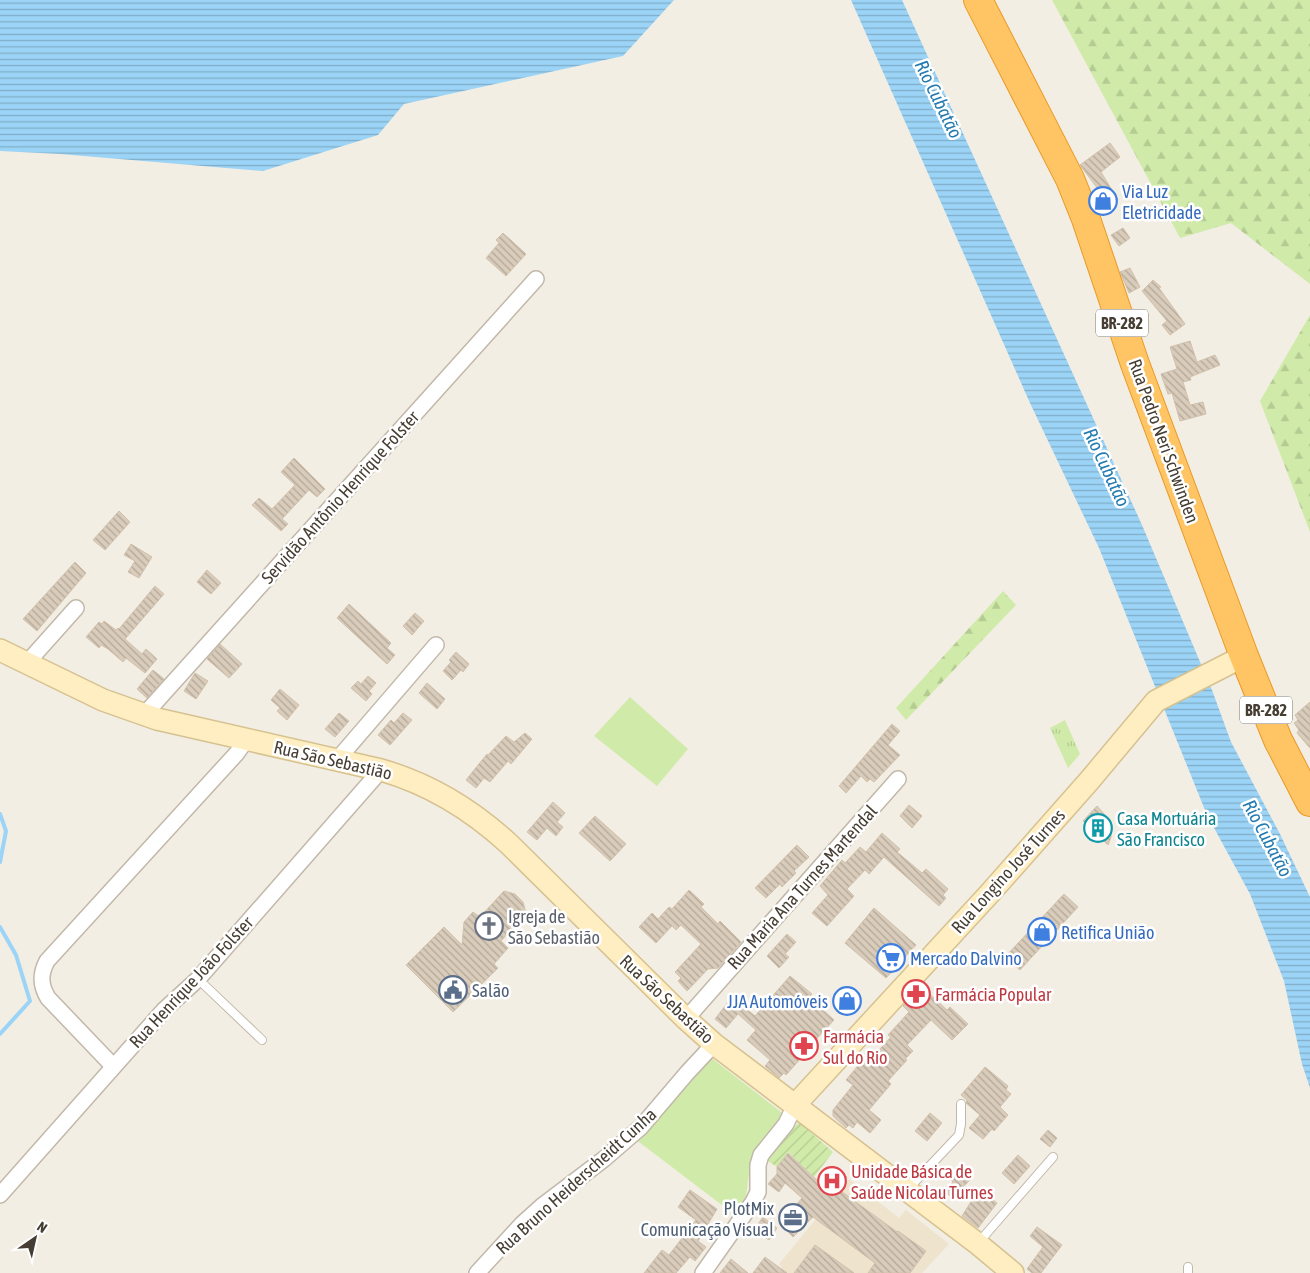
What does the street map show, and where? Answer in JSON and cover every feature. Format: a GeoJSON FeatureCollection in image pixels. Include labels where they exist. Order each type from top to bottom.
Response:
{"type":"FeatureCollection","features":[{"type":"Feature","properties":{"kind":"highway","name":"Rua Pedro Neri Schwinden"},"geometry":{"type":"LineString","coordinates":[[978,0],[1070,179],[1086,219],[1232,661],[1278,740],[1310,802]]}},
{"type":"Feature","properties":{"kind":"main road","name":"Rua São Sebastião"},"geometry":{"type":"LineString","coordinates":[[0,650],[95,696],[144,715],[381,770],[401,776],[435,791],[469,811],[491,828],[686,1019],[714,1044],[1014,1273]]}},
{"type":"Feature","properties":{"kind":"main road","name":"Rua Longino José Turnes"},"geometry":{"type":"LineString","coordinates":[[795,1105],[990,893],[1089,781],[1156,701],[1232,661]]}},
{"type":"Feature","properties":{"kind":"street","name":"Servidão Antônio Henrique Folster"},"geometry":{"type":"LineString","coordinates":[[144,715],[536,279]]}},
{"type":"Feature","properties":{"kind":"street"},"geometry":{"type":"LineString","coordinates":[[26,664],[76,608]]}},
{"type":"Feature","properties":{"kind":"street"},"geometry":{"type":"LineString","coordinates":[[337,760],[436,645]]}},
{"type":"Feature","properties":{"kind":"street"},"geometry":{"type":"LineString","coordinates":[[113,1066],[48,998],[42,987],[41,980],[44,967],[246,740]]}},
{"type":"Feature","properties":{"kind":"street","name":"Rua Henrique João Folster"},"geometry":{"type":"LineString","coordinates":[[0,1195],[164,1010],[198,979],[381,770]]}},
{"type":"Feature","properties":{"kind":"street","name":"Rua Maria Ana Turnes Martendal"},"geometry":{"type":"LineString","coordinates":[[686,1019],[898,779]]}},
{"type":"Feature","properties":{"kind":"street","name":"Rua Bruno Heiderscheidt Cunha"},"geometry":{"type":"LineString","coordinates":[[477,1273],[522,1224],[542,1206],[641,1127],[714,1044]]}},
{"type":"Feature","properties":{"kind":"street"},"geometry":{"type":"LineString","coordinates":[[703,1273],[753,1202],[758,1192],[760,1155],[786,1124],[795,1105]]}},
{"type":"Feature","properties":{"kind":"lane"},"geometry":{"type":"LineString","coordinates":[[198,979],[262,1040]]}},
{"type":"Feature","properties":{"kind":"lane"},"geometry":{"type":"LineString","coordinates":[[907,1190],[959,1135],[961,1104]]}},
{"type":"Feature","properties":{"kind":"lane"},"geometry":{"type":"LineString","coordinates":[[978,1244],[1053,1157]]}},
{"type":"Feature","properties":{"kind":"shaded area"},"geometry":{"type":"Polygon","coordinates":[[[849,1179],[899,1218],[906,1210],[949,1244],[922,1273],[778,1273],[782,1267],[779,1264],[849,1179]]]}},
{"type":"Feature","properties":{"kind":"green space"},"geometry":{"type":"Polygon","coordinates":[[[1052,0],[1310,0],[1310,284],[1231,223],[1180,238],[1052,0]]]}},
{"type":"Feature","properties":{"kind":"green space"},"geometry":{"type":"Polygon","coordinates":[[[1310,315],[1310,532],[1260,401],[1310,315]]]}},
{"type":"Feature","properties":{"kind":"green space"},"geometry":{"type":"Polygon","coordinates":[[[1003,591],[1016,605],[906,720],[896,708],[1003,591]]]}},
{"type":"Feature","properties":{"kind":"green space"},"geometry":{"type":"Polygon","coordinates":[[[630,697],[688,749],[657,786],[594,736],[630,697]]]}},
{"type":"Feature","properties":{"kind":"green space"},"geometry":{"type":"Polygon","coordinates":[[[1065,720],[1080,754],[1068,768],[1050,728],[1065,720]]]}},
{"type":"Feature","properties":{"kind":"green space"},"geometry":{"type":"Polygon","coordinates":[[[710,1057],[785,1117],[751,1159],[746,1196],[735,1215],[635,1139],[710,1057]]]}},
{"type":"Feature","properties":{"kind":"green space"},"geometry":{"type":"Polygon","coordinates":[[[799,1122],[833,1152],[814,1177],[788,1152],[777,1167],[765,1159],[799,1122]]]}},
{"type":"Feature","properties":{"kind":"water"},"geometry":{"type":"Polygon","coordinates":[[[0,0],[674,0],[623,56],[404,104],[378,135],[263,171],[60,154],[0,151],[0,0]]]}},
{"type":"Feature","properties":{"kind":"water","name":"Rio Cubatão"},"geometry":{"type":"Polygon","coordinates":[[[851,0],[902,0],[1142,525],[1212,690],[1231,742],[1280,834],[1310,897],[1310,1088],[1302,1064],[1284,981],[1250,894],[1207,815],[1099,548],[1030,403],[851,0]]]}},
{"type":"Feature","properties":{"kind":"building"},"geometry":{"type":"Polygon","coordinates":[[[1110,143],[1120,157],[1101,172],[1118,200],[1104,208],[1096,195],[1101,193],[1080,165],[1110,143]]]}},
{"type":"Feature","properties":{"kind":"building"},"geometry":{"type":"Polygon","coordinates":[[[1123,228],[1130,238],[1119,246],[1111,235],[1123,228]]]}},
{"type":"Feature","properties":{"kind":"building"},"geometry":{"type":"Polygon","coordinates":[[[503,233],[526,254],[506,276],[486,258],[499,243],[496,240],[503,233]]]}},
{"type":"Feature","properties":{"kind":"building"},"geometry":{"type":"Polygon","coordinates":[[[1130,268],[1140,287],[1129,293],[1120,272],[1130,268]]]}},
{"type":"Feature","properties":{"kind":"building"},"geometry":{"type":"Polygon","coordinates":[[[1153,280],[1161,287],[1159,288],[1185,324],[1170,335],[1162,325],[1167,321],[1142,291],[1153,280]]]}},
{"type":"Feature","properties":{"kind":"building"},"geometry":{"type":"Polygon","coordinates":[[[1190,341],[1197,362],[1215,355],[1220,365],[1190,377],[1191,380],[1183,382],[1190,405],[1203,402],[1206,414],[1180,421],[1172,393],[1168,394],[1161,374],[1177,369],[1170,347],[1190,341]]]}},
{"type":"Feature","properties":{"kind":"building"},"geometry":{"type":"Polygon","coordinates":[[[294,458],[325,489],[317,497],[309,490],[282,519],[288,524],[281,531],[252,505],[259,498],[272,509],[295,485],[281,472],[294,458]]]}},
{"type":"Feature","properties":{"kind":"building"},"geometry":{"type":"Polygon","coordinates":[[[119,511],[130,522],[105,550],[93,540],[119,511]]]}},
{"type":"Feature","properties":{"kind":"building"},"geometry":{"type":"Polygon","coordinates":[[[131,544],[152,557],[139,578],[128,572],[135,561],[124,555],[131,544]]]}},
{"type":"Feature","properties":{"kind":"building"},"geometry":{"type":"Polygon","coordinates":[[[75,562],[86,573],[37,631],[23,619],[75,562]]]}},
{"type":"Feature","properties":{"kind":"building"},"geometry":{"type":"Polygon","coordinates":[[[207,570],[221,583],[211,594],[197,582],[207,570]]]}},
{"type":"Feature","properties":{"kind":"building"},"geometry":{"type":"Polygon","coordinates":[[[155,586],[164,594],[125,639],[142,654],[146,649],[157,659],[145,673],[126,658],[123,662],[108,649],[101,645],[99,648],[86,637],[99,622],[102,624],[104,621],[116,630],[119,629],[155,586]]]}},
{"type":"Feature","properties":{"kind":"building"},"geometry":{"type":"Polygon","coordinates":[[[349,604],[391,643],[387,648],[395,655],[387,664],[337,618],[349,604]]]}},
{"type":"Feature","properties":{"kind":"building"},"geometry":{"type":"Polygon","coordinates":[[[415,613],[424,621],[412,635],[403,626],[415,613]]]}},
{"type":"Feature","properties":{"kind":"building"},"geometry":{"type":"Polygon","coordinates":[[[220,644],[242,664],[229,678],[207,659],[220,644]]]}},
{"type":"Feature","properties":{"kind":"building"},"geometry":{"type":"Polygon","coordinates":[[[456,652],[469,664],[463,672],[461,670],[452,680],[443,671],[451,662],[449,660],[456,652]]]}},
{"type":"Feature","properties":{"kind":"building"},"geometry":{"type":"Polygon","coordinates":[[[153,670],[164,679],[147,698],[137,689],[153,670]]]}},
{"type":"Feature","properties":{"kind":"building"},"geometry":{"type":"Polygon","coordinates":[[[195,673],[208,681],[196,699],[184,691],[195,673]]]}},
{"type":"Feature","properties":{"kind":"building"},"geometry":{"type":"Polygon","coordinates":[[[368,676],[376,683],[369,691],[372,694],[366,701],[351,688],[358,681],[361,684],[368,676]]]}},
{"type":"Feature","properties":{"kind":"building"},"geometry":{"type":"Polygon","coordinates":[[[427,683],[445,699],[437,709],[419,693],[427,683]]]}},
{"type":"Feature","properties":{"kind":"building"},"geometry":{"type":"Polygon","coordinates":[[[280,689],[299,705],[287,720],[277,711],[280,708],[271,700],[280,689]]]}},
{"type":"Feature","properties":{"kind":"building"},"geometry":{"type":"Polygon","coordinates":[[[1310,702],[1310,748],[1297,733],[1299,730],[1294,723],[1298,720],[1295,715],[1310,702]]]}},
{"type":"Feature","properties":{"kind":"building"},"geometry":{"type":"Polygon","coordinates":[[[339,713],[349,721],[335,737],[325,729],[339,713]]]}},
{"type":"Feature","properties":{"kind":"building"},"geometry":{"type":"Polygon","coordinates":[[[403,713],[412,720],[390,745],[378,735],[391,720],[394,723],[403,713]]]}},
{"type":"Feature","properties":{"kind":"building"},"geometry":{"type":"Polygon","coordinates":[[[892,724],[900,731],[888,745],[900,755],[874,782],[870,779],[867,782],[861,776],[846,793],[839,786],[892,724]]]}},
{"type":"Feature","properties":{"kind":"building"},"geometry":{"type":"Polygon","coordinates":[[[525,733],[532,739],[511,764],[508,761],[490,782],[484,778],[476,788],[466,780],[487,754],[506,736],[514,742],[525,733]]]}},
{"type":"Feature","properties":{"kind":"building"},"geometry":{"type":"Polygon","coordinates":[[[553,802],[565,813],[557,822],[563,827],[556,836],[547,828],[537,840],[527,832],[553,802]]]}},
{"type":"Feature","properties":{"kind":"building"},"geometry":{"type":"Polygon","coordinates":[[[909,805],[922,816],[912,828],[900,816],[909,805]]]}},
{"type":"Feature","properties":{"kind":"building","name":"Casa Mortuária São Francisco"},"geometry":{"type":"Polygon","coordinates":[[[1097,806],[1105,815],[1105,825],[1111,832],[1108,845],[1083,821],[1097,806]]]}},
{"type":"Feature","properties":{"kind":"building"},"geometry":{"type":"Polygon","coordinates":[[[595,816],[626,844],[610,861],[579,833],[595,816]]]}},
{"type":"Feature","properties":{"kind":"building"},"geometry":{"type":"Polygon","coordinates":[[[882,833],[900,849],[897,852],[922,873],[926,869],[948,889],[943,895],[946,898],[939,906],[884,857],[869,874],[865,870],[847,889],[854,896],[827,926],[812,913],[828,895],[820,886],[842,860],[845,863],[860,847],[866,852],[882,833]]]}},
{"type":"Feature","properties":{"kind":"building"},"geometry":{"type":"Polygon","coordinates":[[[797,845],[809,857],[794,871],[796,873],[782,887],[780,884],[766,898],[755,888],[797,845]]]}},
{"type":"Feature","properties":{"kind":"building"},"geometry":{"type":"Polygon","coordinates":[[[689,890],[704,904],[701,907],[718,924],[720,921],[741,942],[718,968],[708,969],[687,991],[678,981],[681,978],[675,972],[701,944],[681,925],[676,930],[672,926],[656,943],[639,927],[652,913],[658,919],[669,907],[672,909],[689,890]]]}},
{"type":"Feature","properties":{"kind":"building","name":"Salão"},"geometry":{"type":"Polygon","coordinates":[[[504,891],[515,894],[523,902],[526,913],[501,941],[508,948],[494,964],[498,968],[453,1012],[406,965],[444,927],[462,945],[464,922],[473,912],[480,917],[504,891]]]}},
{"type":"Feature","properties":{"kind":"building","name":"Retifica União"},"geometry":{"type":"Polygon","coordinates":[[[1064,894],[1078,907],[1020,970],[1005,957],[1064,894]]]}},
{"type":"Feature","properties":{"kind":"building"},"geometry":{"type":"Polygon","coordinates":[[[874,908],[916,945],[886,978],[845,943],[874,908]]]}},
{"type":"Feature","properties":{"kind":"building"},"geometry":{"type":"Polygon","coordinates":[[[787,934],[796,942],[785,954],[789,957],[779,968],[767,956],[787,934]]]}},
{"type":"Feature","properties":{"kind":"building"},"geometry":{"type":"Polygon","coordinates":[[[790,976],[812,994],[809,997],[834,1020],[786,1075],[784,1073],[779,1078],[765,1066],[770,1060],[747,1040],[756,1030],[738,1014],[726,1028],[715,1019],[732,997],[755,1016],[790,976]]]}},
{"type":"Feature","properties":{"kind":"building"},"geometry":{"type":"Polygon","coordinates":[[[921,986],[947,1010],[950,1007],[968,1024],[952,1040],[931,1020],[907,1045],[913,1051],[888,1081],[891,1084],[869,1110],[881,1120],[870,1133],[857,1122],[853,1128],[849,1125],[846,1128],[833,1116],[833,1110],[853,1085],[846,1080],[863,1060],[867,1063],[891,1037],[888,1035],[909,1012],[903,1006],[921,986]]]}},
{"type":"Feature","properties":{"kind":"building"},"geometry":{"type":"Polygon","coordinates":[[[985,1067],[1008,1086],[1006,1090],[1011,1094],[1000,1107],[1008,1115],[994,1131],[992,1129],[983,1139],[969,1128],[980,1115],[966,1103],[967,1100],[961,1095],[985,1067]]]}},
{"type":"Feature","properties":{"kind":"building"},"geometry":{"type":"Polygon","coordinates":[[[930,1113],[942,1123],[927,1141],[915,1131],[930,1113]]]}},
{"type":"Feature","properties":{"kind":"building"},"geometry":{"type":"Polygon","coordinates":[[[1048,1130],[1057,1138],[1050,1147],[1040,1139],[1048,1130]]]}},
{"type":"Feature","properties":{"kind":"building"},"geometry":{"type":"Polygon","coordinates":[[[788,1153],[819,1182],[833,1166],[847,1177],[838,1189],[926,1251],[910,1273],[868,1273],[875,1263],[813,1217],[793,1237],[780,1224],[802,1198],[785,1183],[779,1192],[768,1184],[777,1174],[777,1167],[788,1153]]]}},
{"type":"Feature","properties":{"kind":"building"},"geometry":{"type":"Polygon","coordinates":[[[1018,1155],[1030,1166],[1014,1184],[1002,1173],[1018,1155]]]}},
{"type":"Feature","properties":{"kind":"building"},"geometry":{"type":"Polygon","coordinates":[[[965,1170],[972,1178],[952,1198],[945,1191],[953,1182],[951,1180],[958,1173],[960,1175],[965,1170]]]}},
{"type":"Feature","properties":{"kind":"building"},"geometry":{"type":"Polygon","coordinates":[[[979,1189],[997,1203],[978,1228],[962,1216],[979,1189]]]}},
{"type":"Feature","properties":{"kind":"building"},"geometry":{"type":"Polygon","coordinates":[[[690,1190],[717,1209],[698,1241],[706,1247],[695,1261],[690,1257],[676,1273],[644,1273],[662,1250],[669,1255],[696,1220],[678,1207],[690,1190]]]}},
{"type":"Feature","properties":{"kind":"building"},"geometry":{"type":"Polygon","coordinates":[[[763,1217],[777,1228],[769,1240],[754,1230],[763,1217]]]}},
{"type":"Feature","properties":{"kind":"building"},"geometry":{"type":"Polygon","coordinates":[[[1037,1227],[1062,1245],[1041,1273],[1032,1273],[1027,1269],[1043,1247],[1030,1236],[1037,1227]]]}},
{"type":"Feature","properties":{"kind":"building"},"geometry":{"type":"Polygon","coordinates":[[[815,1245],[854,1273],[794,1273],[815,1245]]]}},
{"type":"Feature","properties":{"kind":"building"},"geometry":{"type":"Polygon","coordinates":[[[765,1257],[787,1273],[753,1273],[765,1257]]]}},
{"type":"Feature","properties":{"kind":"building"},"geometry":{"type":"Polygon","coordinates":[[[731,1259],[748,1273],[720,1273],[731,1259]]]}},
{"type":"Feature","properties":{"kind":"waterway"},"geometry":{"type":"LineString","coordinates":[[0,814],[6,831],[0,862]]}},
{"type":"Feature","properties":{"kind":"waterway"},"geometry":{"type":"LineString","coordinates":[[0,927],[16,955],[30,1001],[0,1034]]}},
{"type":"Feature","properties":{"kind":"place","name":"Via Luz Eletricidade"},"geometry":{"type":"Point","coordinates":[1103,201]}},
{"type":"Feature","properties":{"kind":"place","name":"Casa Mortuária São Francisco"},"geometry":{"type":"Point","coordinates":[1098,828]}},
{"type":"Feature","properties":{"kind":"place","name":"Igreja de São Sebastião"},"geometry":{"type":"Point","coordinates":[489,926]}},
{"type":"Feature","properties":{"kind":"place","name":"Retifica União"},"geometry":{"type":"Point","coordinates":[1042,932]}},
{"type":"Feature","properties":{"kind":"place","name":"Mercado Dalvino"},"geometry":{"type":"Point","coordinates":[891,958]}},
{"type":"Feature","properties":{"kind":"place","name":"Salão"},"geometry":{"type":"Point","coordinates":[453,990]}},
{"type":"Feature","properties":{"kind":"place","name":"Farmácia Popular"},"geometry":{"type":"Point","coordinates":[916,994]}},
{"type":"Feature","properties":{"kind":"place","name":"JJA Automóveis"},"geometry":{"type":"Point","coordinates":[847,1001]}},
{"type":"Feature","properties":{"kind":"place","name":"Farmácia Sul do Rio"},"geometry":{"type":"Point","coordinates":[804,1046]}},
{"type":"Feature","properties":{"kind":"place","name":"Unidade Básica de Saúde Nicolau Turnes"},"geometry":{"type":"Point","coordinates":[832,1181]}},
{"type":"Feature","properties":{"kind":"place","name":"PlotMix Comunicação Visual"},"geometry":{"type":"Point","coordinates":[793,1218]}}]}
